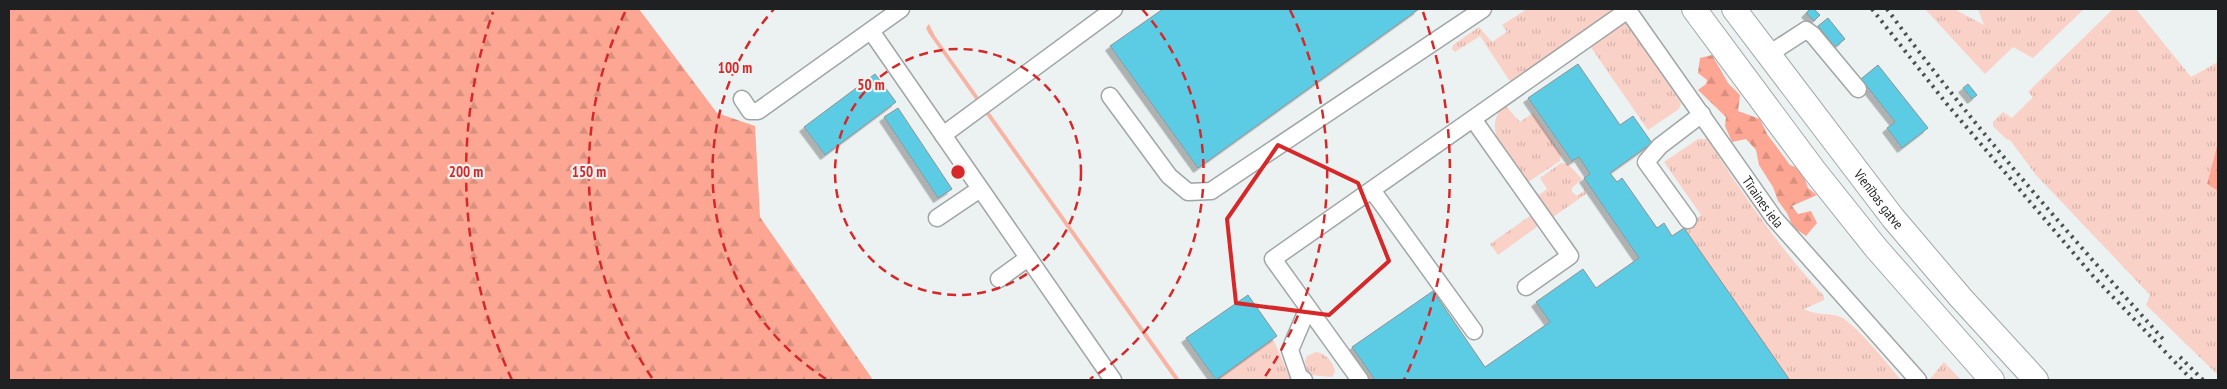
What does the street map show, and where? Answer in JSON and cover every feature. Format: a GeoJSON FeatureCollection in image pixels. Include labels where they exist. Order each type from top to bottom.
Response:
{"type":"FeatureCollection","features":[{"type":"Feature","properties":{"kind":"highway"},"geometry":{"type":"LineString","coordinates":[[1694,9],[1830,191],[1876,248],[1992,380]]}},
{"type":"Feature","properties":{"kind":"highway","name":"Vienības gatve"},"geometry":{"type":"LineString","coordinates":[[1734,9],[1893,218],[1961,298],[2036,380]]}},
{"type":"Feature","properties":{"kind":"street"},"geometry":{"type":"LineString","coordinates":[[742,99],[750,111],[758,111],[901,9]]}},
{"type":"Feature","properties":{"kind":"street"},"geometry":{"type":"LineString","coordinates":[[943,135],[1114,9]]}},
{"type":"Feature","properties":{"kind":"street"},"geometry":{"type":"LineString","coordinates":[[1110,96],[1169,176],[1188,192],[1211,191],[1483,9]]}},
{"type":"Feature","properties":{"kind":"street"},"geometry":{"type":"LineString","coordinates":[[1360,380],[1273,260],[1628,9]]}},
{"type":"Feature","properties":{"kind":"street","name":"Tīraines iela"},"geometry":{"type":"LineString","coordinates":[[1628,9],[1774,218],[1918,380]]}},
{"type":"Feature","properties":{"kind":"street"},"geometry":{"type":"LineString","coordinates":[[1769,54],[1806,30],[1813,35],[1858,89]]}},
{"type":"Feature","properties":{"kind":"street"},"geometry":{"type":"LineString","coordinates":[[870,31],[1113,380]]}},
{"type":"Feature","properties":{"kind":"street"},"geometry":{"type":"LineString","coordinates":[[1688,220],[1646,162],[1660,146],[1702,114]]}},
{"type":"Feature","properties":{"kind":"street"},"geometry":{"type":"LineString","coordinates":[[1473,119],[1570,256],[1526,288]]}},
{"type":"Feature","properties":{"kind":"street"},"geometry":{"type":"LineString","coordinates":[[937,218],[980,189]]}},
{"type":"Feature","properties":{"kind":"street"},"geometry":{"type":"LineString","coordinates":[[1372,190],[1474,331]]}},
{"type":"Feature","properties":{"kind":"street"},"geometry":{"type":"LineString","coordinates":[[1000,279],[1028,258]]}},
{"type":"Feature","properties":{"kind":"street"},"geometry":{"type":"LineString","coordinates":[[1304,380],[1299,376],[1290,350],[1308,308]]}},
{"type":"Feature","properties":{"kind":"highlighted area"},"geometry":{"type":"Polygon","coordinates":[[[1278,145],[1358,183],[1389,261],[1329,315],[1236,303],[1227,219],[1278,145]]]}},
{"type":"Feature","properties":{"kind":"green space"},"geometry":{"type":"Polygon","coordinates":[[[9,9],[639,9],[717,113],[755,126],[760,217],[873,380],[9,380],[9,9]]]}},
{"type":"Feature","properties":{"kind":"green space"},"geometry":{"type":"Polygon","coordinates":[[[1527,9],[1613,9],[1611,13],[1514,82],[1509,80],[1480,36],[1455,52],[1452,49],[1453,45],[1479,27],[1492,42],[1507,32],[1502,25],[1527,9]]]}},
{"type":"Feature","properties":{"kind":"green space"},"geometry":{"type":"Polygon","coordinates":[[[1925,9],[1954,9],[1984,25],[1978,9],[2084,9],[2033,58],[2013,47],[1985,74],[1925,9]]]}},
{"type":"Feature","properties":{"kind":"green space"},"geometry":{"type":"Polygon","coordinates":[[[2113,9],[2136,9],[2191,77],[2218,62],[2218,142],[2207,184],[2218,191],[2218,375],[2146,305],[2150,295],[2036,175],[2010,140],[2006,139],[1993,126],[1993,122],[2003,112],[2012,118],[2033,97],[2028,92],[2113,9]]]}},
{"type":"Feature","properties":{"kind":"green space"},"geometry":{"type":"Polygon","coordinates":[[[1624,23],[1627,24],[1681,103],[1679,109],[1648,130],[1590,46],[1624,23]]]}},
{"type":"Feature","properties":{"kind":"green space"},"geometry":{"type":"Polygon","coordinates":[[[1712,55],[1728,83],[1740,95],[1738,111],[1760,119],[1767,134],[1790,165],[1801,169],[1808,188],[1817,195],[1792,206],[1798,214],[1811,211],[1817,223],[1806,236],[1793,227],[1787,213],[1778,201],[1773,187],[1759,165],[1756,150],[1746,139],[1732,142],[1725,126],[1726,117],[1698,90],[1706,84],[1707,80],[1698,73],[1700,58],[1712,55]]]}},
{"type":"Feature","properties":{"kind":"green space"},"geometry":{"type":"Polygon","coordinates":[[[1505,105],[1520,122],[1533,113],[1561,154],[1560,161],[1528,182],[1500,145],[1496,135],[1495,124],[1498,115],[1505,105]]]}},
{"type":"Feature","properties":{"kind":"green space"},"geometry":{"type":"Polygon","coordinates":[[[1698,139],[1707,139],[1777,240],[1824,296],[1824,300],[1804,309],[1844,319],[1871,344],[1901,380],[1789,379],[1684,228],[1701,215],[1664,162],[1698,139]]]}},
{"type":"Feature","properties":{"kind":"green space"},"geometry":{"type":"Polygon","coordinates":[[[2218,142],[2218,191],[2207,184],[2218,142]]]}},
{"type":"Feature","properties":{"kind":"green space"},"geometry":{"type":"Polygon","coordinates":[[[1561,163],[1568,164],[1582,179],[1572,188],[1572,192],[1577,196],[1584,191],[1585,186],[1586,194],[1553,217],[1530,185],[1539,195],[1547,189],[1540,178],[1561,163]]]}},
{"type":"Feature","properties":{"kind":"green space"},"geometry":{"type":"Polygon","coordinates":[[[1530,216],[1538,226],[1498,255],[1490,244],[1530,216]]]}},
{"type":"Feature","properties":{"kind":"green space"},"geometry":{"type":"Polygon","coordinates":[[[1273,339],[1291,380],[1215,380],[1273,339]]]}},
{"type":"Feature","properties":{"kind":"green space"},"geometry":{"type":"Polygon","coordinates":[[[1316,352],[1326,356],[1331,362],[1335,372],[1332,377],[1311,375],[1307,372],[1305,361],[1307,356],[1316,352]]]}},
{"type":"Feature","properties":{"kind":"green space"},"geometry":{"type":"Polygon","coordinates":[[[1944,362],[1961,380],[1930,379],[1944,362]]]}},
{"type":"Feature","properties":{"kind":"shaded area"},"geometry":{"type":"Polygon","coordinates":[[[929,24],[935,36],[1180,380],[1175,380],[929,34],[926,28],[929,24]]]}},
{"type":"Feature","properties":{"kind":"building"},"geometry":{"type":"Polygon","coordinates":[[[1163,9],[1419,9],[1198,168],[1110,46],[1163,9]]]}},
{"type":"Feature","properties":{"kind":"building"},"geometry":{"type":"Polygon","coordinates":[[[1810,9],[1814,9],[1820,15],[1814,21],[1806,13],[1810,9]]]}},
{"type":"Feature","properties":{"kind":"building"},"geometry":{"type":"Polygon","coordinates":[[[1828,18],[1845,39],[1835,47],[1818,26],[1828,18]]]}},
{"type":"Feature","properties":{"kind":"building"},"geometry":{"type":"Polygon","coordinates":[[[1578,64],[1620,125],[1633,116],[1652,143],[1610,173],[1617,182],[1622,178],[1657,228],[1664,223],[1672,236],[1684,228],[1789,379],[1375,380],[1352,347],[1433,291],[1485,367],[1550,322],[1536,302],[1583,269],[1596,288],[1639,258],[1584,178],[1590,174],[1579,157],[1572,161],[1528,98],[1578,64]]]}},
{"type":"Feature","properties":{"kind":"building"},"geometry":{"type":"Polygon","coordinates":[[[1878,65],[1928,128],[1902,148],[1887,128],[1895,122],[1861,79],[1878,65]]]}},
{"type":"Feature","properties":{"kind":"building"},"geometry":{"type":"Polygon","coordinates":[[[875,74],[896,102],[825,155],[804,127],[875,74]]]}},
{"type":"Feature","properties":{"kind":"building"},"geometry":{"type":"Polygon","coordinates":[[[1968,84],[1977,95],[1972,99],[1963,88],[1968,84]]]}},
{"type":"Feature","properties":{"kind":"building"},"geometry":{"type":"Polygon","coordinates":[[[898,108],[952,189],[938,198],[884,117],[898,108]]]}},
{"type":"Feature","properties":{"kind":"building"},"geometry":{"type":"Polygon","coordinates":[[[1248,295],[1277,336],[1216,380],[1186,338],[1248,295]]]}},
{"type":"Feature","properties":{"kind":"railway"},"geometry":{"type":"LineString","coordinates":[[1872,9],[1946,103],[2093,276],[2192,380]]}},
{"type":"Feature","properties":{"kind":"railway"},"geometry":{"type":"LineString","coordinates":[[1887,9],[1986,136],[2163,339]]}},
{"type":"Feature","properties":{"kind":"railway"},"geometry":{"type":"LineString","coordinates":[[2180,357],[2203,380]]}}]}
